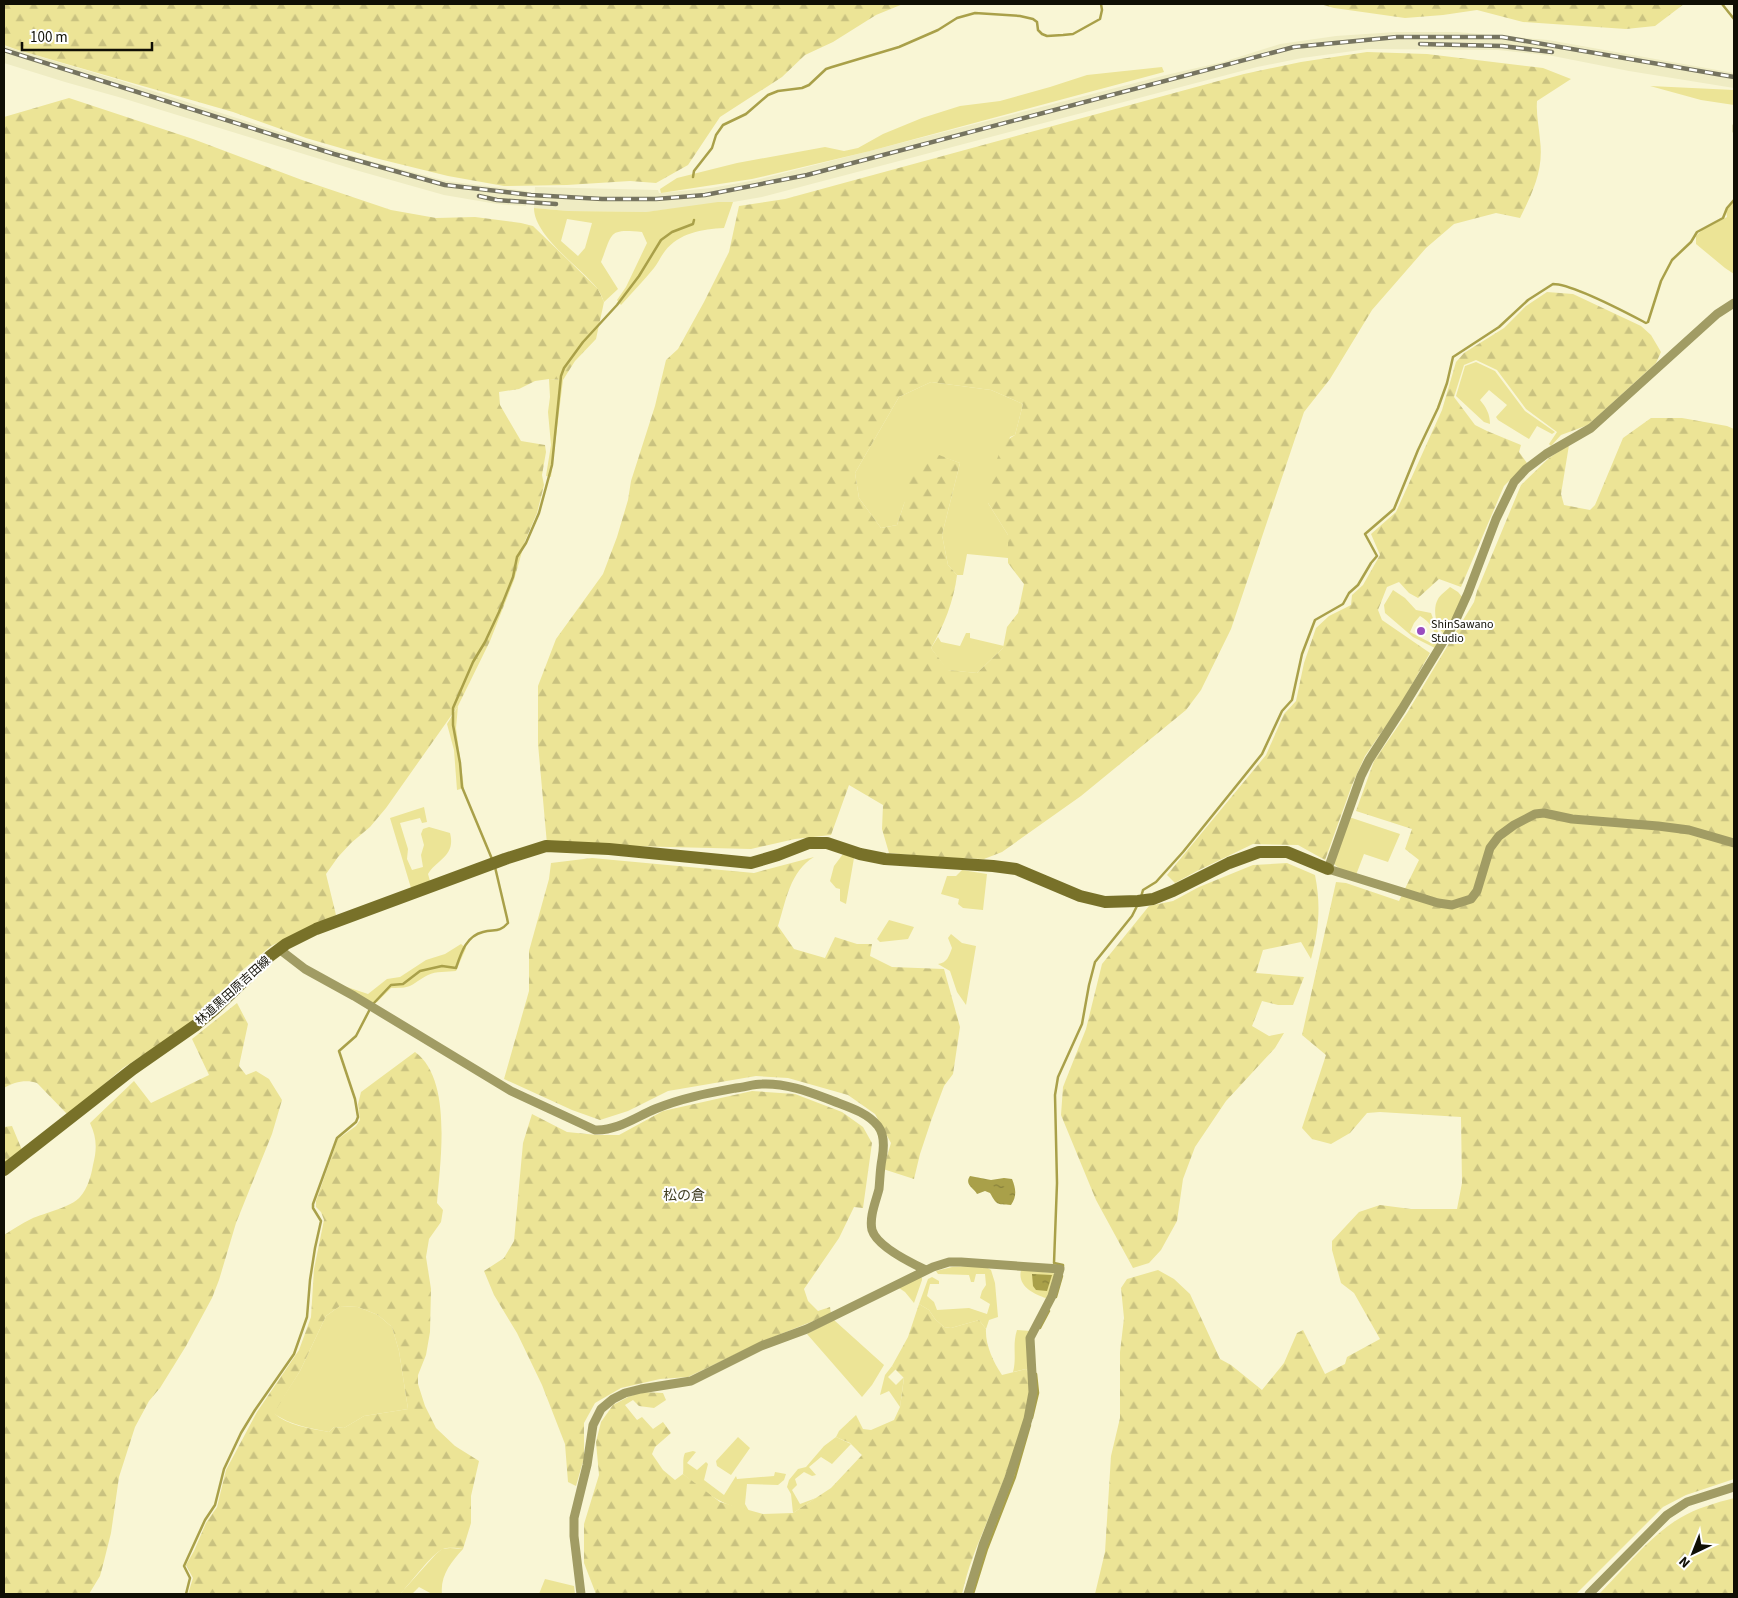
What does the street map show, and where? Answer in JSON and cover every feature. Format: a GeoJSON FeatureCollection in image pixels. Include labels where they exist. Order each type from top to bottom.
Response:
{"type":"FeatureCollection","features":[{"type":"Feature","properties":{"kind":"street"},"geometry":{"type":"LineString","coordinates":[[1734,303],[1717,314],[1591,428],[1546,454],[1526,469],[1514,482],[1496,519],[1454,624],[1369,760],[1328,869],[1438,903],[1452,905],[1471,899],[1478,891],[1490,848],[1499,836],[1514,825],[1535,814],[1544,813],[1572,819],[1690,830],[1734,844]]}},
{"type":"Feature","properties":{"kind":"street","name":"林道黒田原吉田線"},"geometry":{"type":"LineString","coordinates":[[4,1170],[133,1069],[202,1020],[279,949],[316,929],[511,856],[546,846],[609,849],[751,863],[809,843],[827,843],[860,854],[884,859],[1016,869],[1080,896],[1105,902],[1153,899],[1229,863],[1259,852],[1287,852],[1328,869]]}},
{"type":"Feature","properties":{"kind":"street"},"geometry":{"type":"LineString","coordinates":[[279,949],[305,969],[354,996],[511,1091],[595,1130],[616,1127],[657,1108],[680,1100],[762,1084],[795,1087],[857,1110],[879,1127],[884,1143],[879,1188],[873,1214],[873,1231],[885,1246],[926,1270]]}},
{"type":"Feature","properties":{"kind":"street"},"geometry":{"type":"LineString","coordinates":[[581,1594],[574,1536],[574,1518],[587,1465],[593,1425],[601,1409],[613,1399],[625,1393],[641,1389],[691,1381],[761,1346],[807,1329],[926,1270],[949,1262],[1060,1270],[1052,1296],[1030,1338],[1033,1392],[1028,1419],[968,1594]]}},
{"type":"Feature","properties":{"kind":"street"},"geometry":{"type":"LineString","coordinates":[[1589,1594],[1666,1515],[1687,1502],[1734,1487]]}},
{"type":"Feature","properties":{"kind":"shaded area"},"geometry":{"type":"Polygon","coordinates":[[[1396,32],[1457,32],[1548,40],[1734,73],[1734,88],[1629,71],[1553,56],[1498,50],[1368,49],[1302,58],[1257,67],[762,197],[646,212],[568,211],[534,208],[535,187],[658,190],[659,193],[711,188],[756,180],[1223,62],[1280,44],[1336,36],[1396,32]]]}},
{"type":"Feature","properties":{"kind":"shaded area"},"geometry":{"type":"Polygon","coordinates":[[[4,46],[122,81],[363,159],[446,181],[527,191],[526,206],[497,204],[444,195],[65,82],[4,63],[4,46]]]}},
{"type":"Feature","properties":{"kind":"green space"},"geometry":{"type":"Polygon","coordinates":[[[4,4],[903,4],[876,15],[833,42],[805,55],[782,77],[720,117],[688,165],[656,183],[630,181],[504,186],[448,176],[375,158],[306,138],[233,112],[4,45],[4,4]]]}},
{"type":"Feature","properties":{"kind":"green space"},"geometry":{"type":"Polygon","coordinates":[[[1320,4],[1684,4],[1655,26],[1626,29],[1523,22],[1477,10],[1405,18],[1334,8],[1320,4]]]}},
{"type":"Feature","properties":{"kind":"green space"},"geometry":{"type":"Polygon","coordinates":[[[1367,52],[1427,54],[1543,68],[1571,79],[1537,101],[1541,151],[1539,171],[1533,190],[1520,218],[1496,213],[1454,224],[1426,248],[1372,310],[1330,379],[1304,412],[1231,629],[1201,690],[1186,710],[1081,796],[1002,852],[984,859],[889,853],[882,829],[883,805],[849,785],[831,835],[795,839],[751,849],[547,844],[538,744],[538,686],[556,639],[603,574],[628,500],[631,481],[655,406],[666,360],[678,349],[729,252],[739,206],[785,199],[1244,74],[1301,62],[1367,52]],[[931,382],[899,397],[855,473],[859,498],[881,528],[897,525],[911,473],[926,450],[960,463],[942,535],[948,565],[957,575],[956,584],[948,613],[931,648],[948,670],[977,673],[1003,648],[1007,627],[1018,613],[1024,584],[1008,563],[1008,535],[988,503],[988,481],[1004,442],[1015,435],[1023,404],[991,390],[931,382]]]}},
{"type":"Feature","properties":{"kind":"green space"},"geometry":{"type":"Polygon","coordinates":[[[1162,67],[1164,72],[870,151],[752,179],[661,193],[660,189],[677,178],[737,163],[825,147],[844,151],[858,148],[883,134],[922,118],[960,106],[1000,101],[1087,75],[1162,67]]]}},
{"type":"Feature","properties":{"kind":"green space"},"geometry":{"type":"Polygon","coordinates":[[[1650,86],[1734,90],[1734,105],[1701,100],[1650,86]]]}},
{"type":"Feature","properties":{"kind":"green space"},"geometry":{"type":"Polygon","coordinates":[[[69,98],[193,139],[302,180],[391,210],[436,218],[475,217],[533,226],[598,289],[604,302],[596,339],[575,361],[563,380],[535,381],[519,389],[499,392],[500,405],[521,441],[545,445],[546,452],[542,475],[544,485],[537,513],[525,541],[514,580],[490,641],[458,706],[386,808],[370,827],[338,857],[326,874],[336,915],[271,946],[239,973],[216,1002],[180,1031],[123,1068],[68,1115],[37,1083],[29,1081],[20,1082],[4,1088],[4,117],[69,98]]]}},
{"type":"Feature","properties":{"kind":"green space"},"geometry":{"type":"Polygon","coordinates":[[[1734,201],[1734,274],[1696,244],[1696,236],[1702,230],[1727,217],[1726,210],[1734,201]]]}},
{"type":"Feature","properties":{"kind":"green space"},"geometry":{"type":"Polygon","coordinates":[[[718,202],[733,202],[724,228],[699,231],[677,240],[665,251],[654,268],[621,305],[617,300],[626,287],[647,243],[642,232],[617,232],[610,239],[601,262],[618,289],[604,302],[597,288],[549,240],[536,219],[534,208],[568,211],[646,212],[718,202]],[[567,219],[561,241],[578,256],[585,248],[592,223],[567,219]]]}},
{"type":"Feature","properties":{"kind":"green space"},"geometry":{"type":"Polygon","coordinates":[[[1547,292],[1573,294],[1641,326],[1651,335],[1661,352],[1656,363],[1588,425],[1561,435],[1551,446],[1549,444],[1557,432],[1526,409],[1497,370],[1476,360],[1464,365],[1454,397],[1475,425],[1521,445],[1519,452],[1527,463],[1504,486],[1461,587],[1439,579],[1418,598],[1409,593],[1399,582],[1387,587],[1378,610],[1382,620],[1430,653],[1399,707],[1365,756],[1352,785],[1325,860],[1298,845],[1253,844],[1175,883],[1167,875],[1266,755],[1284,714],[1296,701],[1304,663],[1316,628],[1329,616],[1351,605],[1352,595],[1363,585],[1380,555],[1371,534],[1396,512],[1442,410],[1456,362],[1464,353],[1504,328],[1526,306],[1547,292]]]}},
{"type":"Feature","properties":{"kind":"green space"},"geometry":{"type":"Polygon","coordinates":[[[1476,362],[1495,371],[1525,411],[1555,432],[1552,434],[1537,426],[1529,439],[1498,420],[1496,417],[1507,405],[1489,390],[1480,400],[1487,411],[1490,424],[1484,422],[1456,396],[1465,366],[1476,362]]]}},
{"type":"Feature","properties":{"kind":"green space"},"geometry":{"type":"Polygon","coordinates":[[[549,379],[563,380],[551,477],[546,476],[551,445],[548,412],[550,397],[549,379]]]}},
{"type":"Feature","properties":{"kind":"green space"},"geometry":{"type":"Polygon","coordinates":[[[931,382],[991,390],[1023,404],[1015,435],[1010,437],[988,503],[1008,535],[1008,558],[967,554],[963,575],[957,575],[948,565],[942,535],[960,463],[926,451],[897,525],[881,528],[859,498],[855,473],[899,397],[931,382]]]}},
{"type":"Feature","properties":{"kind":"green space"},"geometry":{"type":"Polygon","coordinates":[[[1651,418],[1682,418],[1734,429],[1734,1479],[1686,1495],[1663,1507],[1576,1594],[1095,1594],[1105,1552],[1111,1456],[1120,1418],[1120,1352],[1124,1318],[1121,1288],[1127,1279],[1158,1270],[1174,1279],[1190,1294],[1220,1359],[1231,1365],[1262,1390],[1284,1363],[1297,1333],[1303,1330],[1325,1374],[1345,1364],[1347,1357],[1380,1339],[1354,1293],[1341,1283],[1332,1250],[1332,1241],[1359,1212],[1380,1205],[1411,1209],[1457,1209],[1462,1183],[1461,1117],[1380,1112],[1367,1113],[1350,1133],[1331,1144],[1312,1139],[1302,1128],[1326,1055],[1302,1035],[1336,882],[1346,883],[1399,901],[1419,860],[1405,849],[1412,829],[1356,811],[1374,761],[1407,713],[1474,602],[1521,485],[1549,458],[1569,445],[1561,494],[1564,505],[1590,510],[1595,505],[1623,438],[1651,418]]]}},
{"type":"Feature","properties":{"kind":"green space"},"geometry":{"type":"Polygon","coordinates":[[[1450,587],[1463,598],[1444,634],[1437,622],[1435,608],[1439,598],[1450,587]]]}},
{"type":"Feature","properties":{"kind":"green space"},"geometry":{"type":"Polygon","coordinates":[[[1393,590],[1405,598],[1416,610],[1431,613],[1441,640],[1435,648],[1413,637],[1385,613],[1384,605],[1393,590]],[[1420,616],[1410,632],[1433,644],[1437,638],[1434,631],[1420,616]]]}},
{"type":"Feature","properties":{"kind":"green space"},"geometry":{"type":"Polygon","coordinates":[[[966,633],[970,633],[970,638],[1004,646],[977,673],[947,670],[931,648],[938,637],[941,642],[960,646],[966,633]]]}},
{"type":"Feature","properties":{"kind":"green space"},"geometry":{"type":"Polygon","coordinates":[[[458,706],[456,728],[464,788],[457,790],[454,750],[447,724],[458,706]]]}},
{"type":"Feature","properties":{"kind":"green space"},"geometry":{"type":"Polygon","coordinates":[[[424,807],[427,822],[422,823],[420,818],[400,823],[408,849],[407,859],[412,870],[423,867],[421,855],[424,845],[421,834],[423,829],[429,827],[450,833],[451,841],[448,852],[428,874],[430,881],[411,888],[390,818],[424,807]]]}},
{"type":"Feature","properties":{"kind":"green space"},"geometry":{"type":"Polygon","coordinates":[[[1349,817],[1400,834],[1388,862],[1364,854],[1356,875],[1336,866],[1332,861],[1349,817]]]}},
{"type":"Feature","properties":{"kind":"green space"},"geometry":{"type":"Polygon","coordinates":[[[843,854],[854,858],[846,904],[840,901],[840,889],[836,888],[830,881],[834,866],[843,854]]]}},
{"type":"Feature","properties":{"kind":"green space"},"geometry":{"type":"Polygon","coordinates":[[[814,857],[799,870],[794,878],[778,926],[794,949],[825,958],[835,937],[857,944],[872,944],[870,956],[892,967],[944,969],[960,1027],[953,1074],[944,1086],[932,1118],[914,1179],[883,1169],[891,1143],[875,1114],[848,1095],[788,1078],[756,1076],[668,1091],[628,1111],[600,1120],[572,1110],[504,1079],[529,991],[529,951],[549,879],[551,863],[592,858],[754,873],[814,857]]]}},
{"type":"Feature","properties":{"kind":"green space"},"geometry":{"type":"Polygon","coordinates":[[[1287,863],[1315,875],[1318,907],[1316,937],[1311,959],[1301,942],[1263,950],[1256,973],[1304,977],[1293,1005],[1278,1005],[1262,1001],[1252,1026],[1269,1036],[1284,1033],[1275,1048],[1226,1101],[1195,1147],[1183,1179],[1177,1221],[1161,1250],[1149,1263],[1133,1268],[1096,1200],[1061,1115],[1063,1087],[1086,1029],[1102,964],[1149,906],[1173,901],[1199,887],[1253,865],[1287,863]]]}},
{"type":"Feature","properties":{"kind":"green space"},"geometry":{"type":"Polygon","coordinates":[[[962,870],[987,874],[983,910],[963,908],[958,904],[959,899],[941,894],[947,876],[956,876],[962,870]]]}},
{"type":"Feature","properties":{"kind":"green space"},"geometry":{"type":"Polygon","coordinates":[[[889,920],[914,927],[908,939],[880,942],[877,939],[889,920]]]}},
{"type":"Feature","properties":{"kind":"green space"},"geometry":{"type":"Polygon","coordinates":[[[951,934],[962,943],[976,946],[966,1005],[957,992],[950,971],[938,964],[946,961],[950,954],[952,948],[948,938],[951,934]]]}},
{"type":"Feature","properties":{"kind":"green space"},"geometry":{"type":"Polygon","coordinates":[[[461,944],[466,948],[456,971],[434,973],[408,987],[391,988],[377,1002],[371,1004],[341,985],[368,994],[387,979],[400,977],[426,960],[445,954],[461,944]]]}},
{"type":"Feature","properties":{"kind":"green space"},"geometry":{"type":"Polygon","coordinates":[[[237,1003],[248,1024],[239,1066],[246,1075],[256,1071],[269,1079],[282,1100],[272,1134],[236,1223],[212,1298],[186,1346],[160,1388],[149,1401],[135,1427],[119,1477],[111,1533],[100,1576],[89,1594],[4,1594],[4,1235],[31,1219],[64,1207],[80,1197],[89,1182],[95,1154],[96,1144],[90,1123],[134,1081],[151,1103],[209,1075],[192,1039],[237,1003]]]}},
{"type":"Feature","properties":{"kind":"green space"},"geometry":{"type":"Polygon","coordinates":[[[415,1052],[427,1065],[435,1081],[441,1123],[437,1203],[443,1210],[441,1222],[429,1239],[426,1257],[431,1289],[430,1332],[426,1355],[418,1375],[418,1384],[425,1406],[436,1428],[455,1446],[479,1461],[471,1496],[471,1523],[463,1549],[448,1548],[438,1552],[400,1594],[188,1594],[193,1578],[186,1565],[206,1523],[217,1507],[226,1470],[257,1412],[299,1350],[311,1317],[314,1269],[324,1220],[321,1212],[316,1207],[316,1201],[338,1139],[356,1126],[360,1120],[358,1104],[361,1092],[415,1052]],[[340,1306],[326,1316],[300,1371],[274,1413],[286,1421],[299,1426],[329,1432],[334,1427],[344,1428],[364,1416],[408,1409],[399,1351],[392,1327],[378,1315],[358,1307],[340,1306]]]}},
{"type":"Feature","properties":{"kind":"green space"},"geometry":{"type":"Polygon","coordinates":[[[752,1091],[795,1094],[842,1112],[863,1127],[872,1143],[863,1208],[854,1207],[839,1238],[804,1289],[808,1301],[818,1311],[830,1307],[831,1314],[761,1342],[688,1377],[660,1379],[621,1388],[595,1403],[584,1423],[584,1458],[576,1486],[568,1482],[565,1444],[542,1385],[517,1333],[494,1295],[484,1271],[504,1258],[514,1241],[523,1143],[532,1114],[567,1132],[619,1135],[663,1111],[752,1091]]]}},
{"type":"Feature","properties":{"kind":"green space"},"geometry":{"type":"Polygon","coordinates":[[[12,1126],[22,1150],[4,1165],[4,1127],[12,1126]]]}},
{"type":"Feature","properties":{"kind":"green space"},"geometry":{"type":"Polygon","coordinates":[[[967,1266],[986,1267],[991,1270],[995,1283],[998,1317],[989,1320],[986,1329],[979,1320],[951,1328],[944,1327],[929,1310],[919,1304],[928,1279],[932,1277],[939,1281],[939,1284],[930,1284],[927,1296],[934,1302],[937,1310],[969,1308],[987,1314],[990,1304],[980,1298],[986,1285],[985,1274],[976,1274],[974,1282],[971,1282],[969,1275],[938,1274],[936,1271],[967,1266]]]}},
{"type":"Feature","properties":{"kind":"green space"},"geometry":{"type":"Polygon","coordinates":[[[1021,1270],[1053,1273],[1056,1275],[1053,1287],[1046,1298],[1032,1292],[1024,1285],[1020,1276],[1021,1270]]]}},
{"type":"Feature","properties":{"kind":"green space"},"geometry":{"type":"Polygon","coordinates":[[[920,1276],[922,1280],[914,1303],[899,1288],[920,1276]]]}},
{"type":"Feature","properties":{"kind":"green space"},"geometry":{"type":"Polygon","coordinates":[[[919,1304],[929,1310],[944,1327],[951,1328],[979,1320],[986,1329],[990,1353],[1002,1375],[1026,1369],[1030,1383],[1027,1404],[1011,1460],[971,1562],[962,1594],[596,1594],[584,1563],[584,1524],[599,1475],[596,1442],[601,1422],[613,1405],[642,1392],[663,1393],[666,1400],[654,1408],[639,1406],[633,1400],[625,1405],[637,1420],[642,1417],[653,1429],[663,1422],[671,1433],[655,1447],[652,1454],[663,1470],[675,1480],[683,1474],[720,1502],[763,1514],[793,1513],[831,1488],[862,1455],[850,1443],[836,1437],[839,1431],[856,1415],[863,1429],[871,1430],[894,1420],[900,1407],[904,1378],[892,1366],[908,1337],[919,1304]]]}},
{"type":"Feature","properties":{"kind":"green space"},"geometry":{"type":"Polygon","coordinates":[[[340,1306],[358,1307],[378,1315],[392,1327],[399,1351],[408,1409],[364,1416],[344,1428],[334,1427],[329,1432],[300,1426],[273,1413],[300,1371],[326,1316],[340,1306]]]}},
{"type":"Feature","properties":{"kind":"green space"},"geometry":{"type":"Polygon","coordinates":[[[834,1320],[884,1365],[862,1397],[807,1334],[834,1320]]]}},
{"type":"Feature","properties":{"kind":"green space"},"geometry":{"type":"Polygon","coordinates":[[[1017,1330],[1031,1331],[1029,1373],[1026,1369],[1013,1372],[1017,1330]]]}},
{"type":"Feature","properties":{"kind":"green space"},"geometry":{"type":"Polygon","coordinates":[[[892,1366],[896,1369],[888,1377],[896,1385],[904,1377],[900,1407],[889,1391],[880,1395],[885,1375],[892,1366]]]}},
{"type":"Feature","properties":{"kind":"green space"},"geometry":{"type":"Polygon","coordinates":[[[738,1437],[750,1448],[731,1475],[717,1466],[716,1461],[738,1437]]]}},
{"type":"Feature","properties":{"kind":"green space"},"geometry":{"type":"Polygon","coordinates":[[[836,1437],[851,1444],[832,1464],[821,1457],[809,1467],[816,1475],[812,1476],[804,1472],[795,1479],[797,1485],[792,1490],[800,1504],[816,1498],[793,1513],[791,1494],[787,1487],[789,1480],[798,1469],[806,1467],[824,1446],[836,1437]]]}},
{"type":"Feature","properties":{"kind":"green space"},"geometry":{"type":"Polygon","coordinates":[[[696,1452],[687,1463],[697,1470],[706,1462],[708,1464],[704,1480],[724,1495],[736,1476],[737,1479],[774,1476],[775,1472],[786,1474],[784,1480],[778,1485],[747,1484],[745,1504],[749,1511],[729,1505],[713,1497],[683,1474],[685,1453],[696,1452]]]}},
{"type":"Feature","properties":{"kind":"green space"},"geometry":{"type":"Polygon","coordinates":[[[1734,1498],[1734,1594],[1599,1594],[1648,1543],[1669,1525],[1686,1514],[1734,1498]]]}},
{"type":"Feature","properties":{"kind":"green space"},"geometry":{"type":"Polygon","coordinates":[[[442,1549],[463,1549],[445,1575],[442,1594],[432,1594],[419,1587],[412,1594],[400,1594],[436,1554],[442,1549]]]}},
{"type":"Feature","properties":{"kind":"green space"},"geometry":{"type":"Polygon","coordinates":[[[545,1579],[574,1586],[575,1594],[539,1594],[545,1579]]]}},
{"type":"Feature","properties":{"kind":"water"},"geometry":{"type":"Polygon","coordinates":[[[970,1176],[991,1180],[1012,1179],[1015,1192],[1011,1205],[998,1203],[990,1193],[985,1191],[977,1194],[968,1182],[970,1176]]]}},
{"type":"Feature","properties":{"kind":"water"},"geometry":{"type":"Polygon","coordinates":[[[1032,1274],[1052,1275],[1047,1291],[1036,1290],[1033,1286],[1032,1274]]]}},
{"type":"Feature","properties":{"kind":"waterway"},"geometry":{"type":"LineString","coordinates":[[693,177],[694,171],[712,148],[716,135],[723,125],[746,114],[768,95],[778,91],[802,88],[809,85],[826,69],[899,47],[938,30],[957,18],[975,13],[1020,16],[1033,19],[1037,22],[1038,30],[1047,36],[1073,34],[1100,19],[1101,4]]}},
{"type":"Feature","properties":{"kind":"waterway"},"geometry":{"type":"LineString","coordinates":[[1722,4],[1734,19]]}},
{"type":"Feature","properties":{"kind":"waterway"},"geometry":{"type":"LineString","coordinates":[[1734,125],[1734,132]]}},
{"type":"Feature","properties":{"kind":"waterway"},"geometry":{"type":"LineString","coordinates":[[1141,897],[1143,890],[1156,882],[1183,852],[1262,754],[1282,711],[1292,700],[1302,654],[1315,620],[1343,604],[1377,556],[1365,534],[1394,509],[1418,450],[1438,408],[1447,383],[1453,357],[1499,327],[1528,300],[1553,284],[1562,285],[1586,294],[1646,323],[1648,322],[1661,281],[1672,260],[1691,242],[1697,232],[1723,218],[1727,208],[1734,200]]}},
{"type":"Feature","properties":{"kind":"waterway"},"geometry":{"type":"LineString","coordinates":[[492,859],[462,787],[453,725],[453,708],[473,662],[499,612],[513,577],[517,557],[526,543],[539,513],[552,465],[561,376],[564,368],[583,342],[617,305],[639,276],[661,240],[672,232],[693,224],[694,220]]}},
{"type":"Feature","properties":{"kind":"waterway"},"geometry":{"type":"LineString","coordinates":[[373,1004],[391,985],[403,984],[420,971],[442,966],[456,968],[465,946],[472,937],[483,932],[499,929],[508,923],[495,867]]}},
{"type":"Feature","properties":{"kind":"waterway"},"geometry":{"type":"LineString","coordinates":[[1063,1268],[1063,1265],[1054,1263],[1057,1183],[1055,1095],[1058,1077],[1082,1024],[1095,962],[1132,916],[1137,906]]}},
{"type":"Feature","properties":{"kind":"waterway"},"geometry":{"type":"LineString","coordinates":[[186,1594],[190,1578],[184,1566],[205,1520],[215,1505],[224,1469],[241,1433],[294,1354],[307,1317],[310,1280],[321,1221],[313,1208],[313,1204],[337,1138],[356,1122],[358,1117],[355,1099],[339,1051],[356,1036],[370,1009]]}},
{"type":"Feature","properties":{"kind":"waterway"},"geometry":{"type":"LineString","coordinates":[[1056,1297],[1062,1276]]}},
{"type":"Feature","properties":{"kind":"waterway"},"geometry":{"type":"LineString","coordinates":[[1040,1328],[1049,1311]]}},
{"type":"Feature","properties":{"kind":"waterway"},"geometry":{"type":"LineString","coordinates":[[1032,1418],[1038,1393],[1036,1374]]}},
{"type":"Feature","properties":{"kind":"waterway"},"geometry":{"type":"LineString","coordinates":[[973,1594],[987,1549],[1015,1477],[1030,1425]]}},
{"type":"Feature","properties":{"kind":"railway"},"geometry":{"type":"LineString","coordinates":[[4,50],[334,154],[445,185],[531,195],[602,199],[656,199],[705,195],[807,175],[1294,47],[1397,37],[1502,37],[1734,77]]}},
{"type":"Feature","properties":{"kind":"railway"},"geometry":{"type":"LineString","coordinates":[[1420,44],[1502,46],[1552,52]]}},
{"type":"Feature","properties":{"kind":"railway"},"geometry":{"type":"LineString","coordinates":[[479,196],[497,200],[556,204]]}},
{"type":"Feature","properties":{"kind":"place","name":"ShinSawano Studio"},"geometry":{"type":"Point","coordinates":[1421,631]}},
{"type":"Feature","properties":{"kind":"district","name":"松の倉"},"geometry":{"type":"Point","coordinates":[684,1196]}}]}
